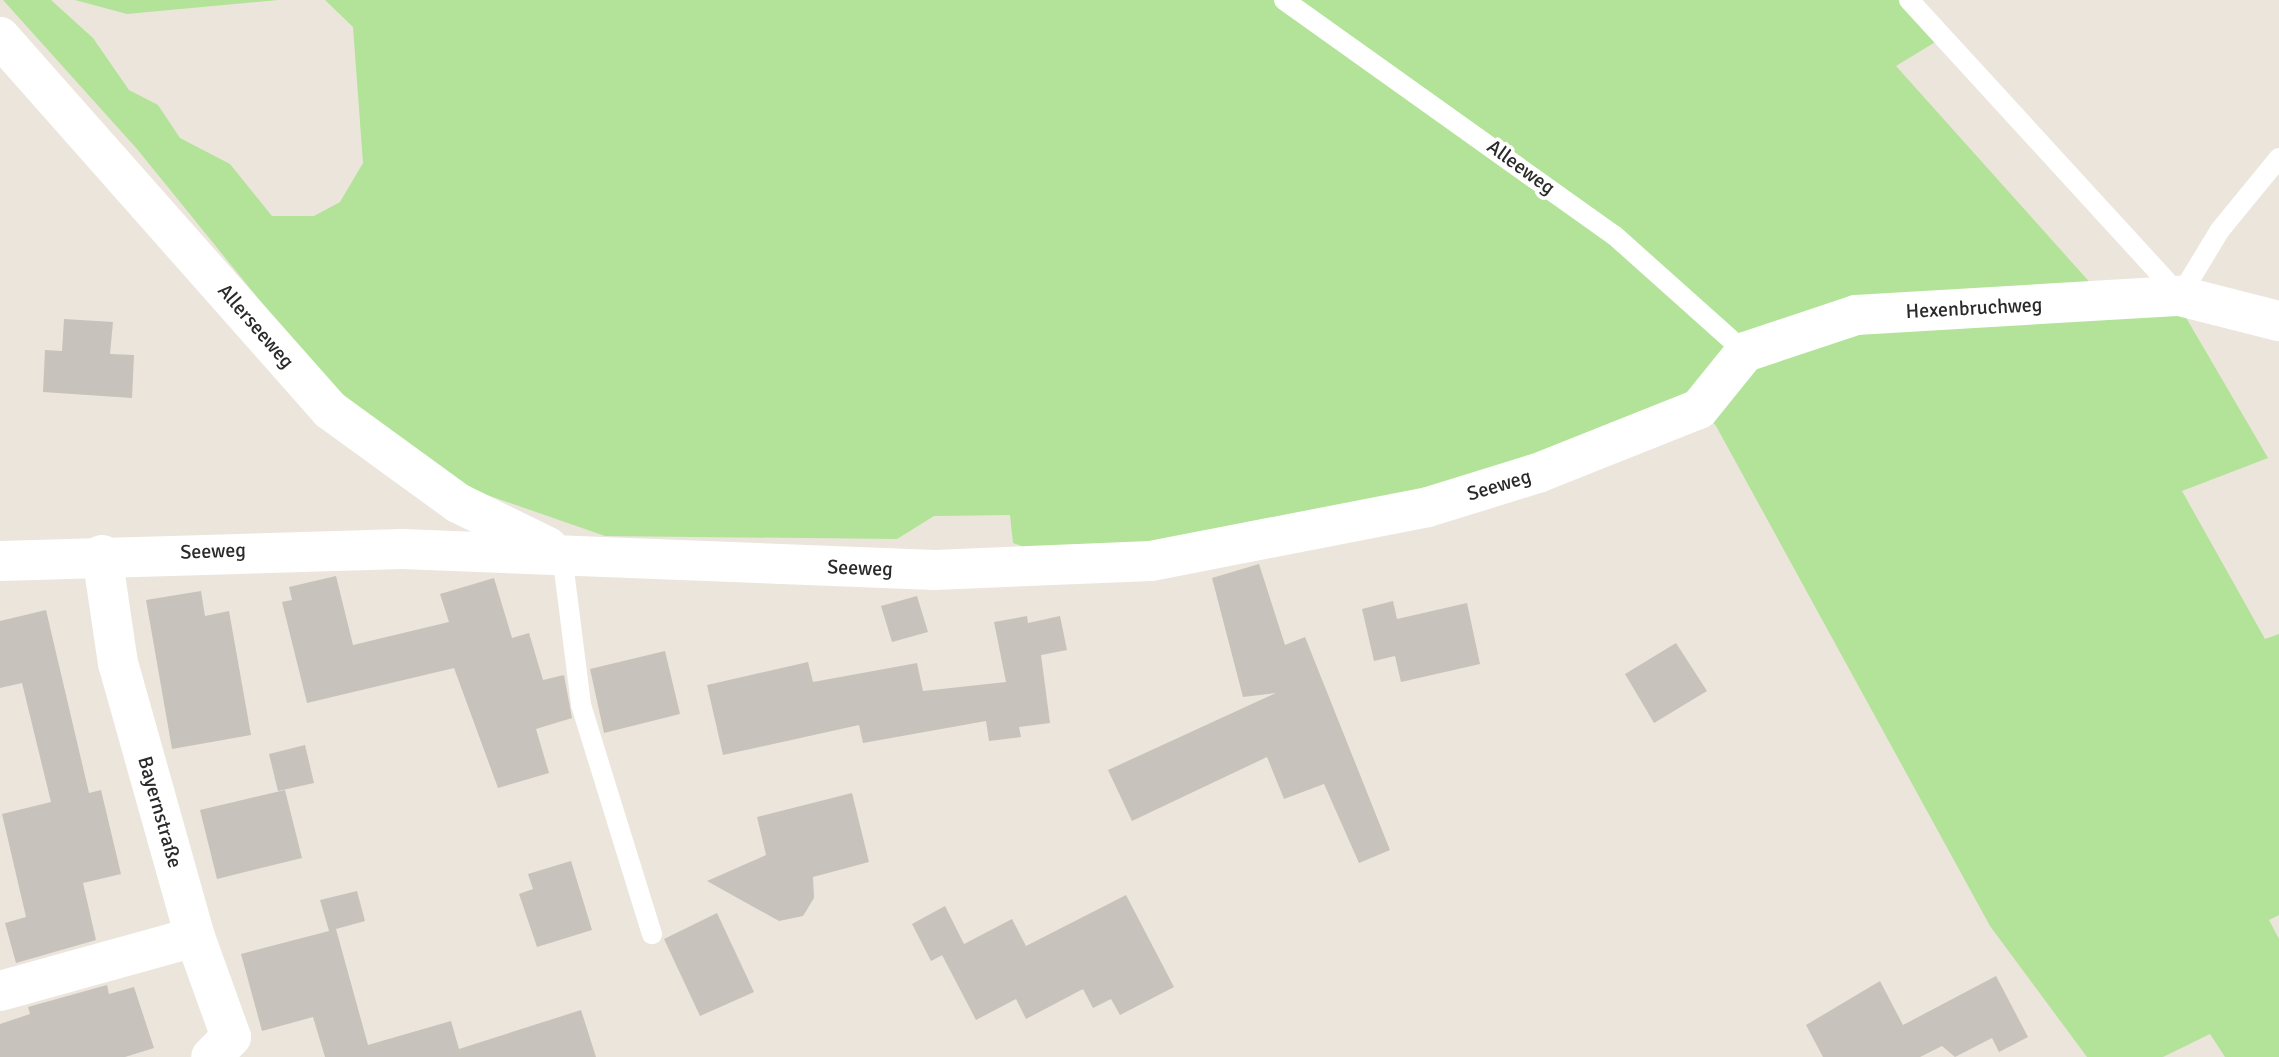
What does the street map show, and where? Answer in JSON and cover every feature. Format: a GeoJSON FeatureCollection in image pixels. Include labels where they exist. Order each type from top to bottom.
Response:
{"type":"FeatureCollection","features":[{"type":"Feature","properties":{"kind":"street","name":"Allerseeweg"},"geometry":{"type":"LineString","coordinates":[[0,37],[330,410],[458,503],[562,554]]}},
{"type":"Feature","properties":{"kind":"street","name":"Hexenbruchweg"},"geometry":{"type":"LineString","coordinates":[[1745,352],[1856,315],[2180,296],[2279,321]]}},
{"type":"Feature","properties":{"kind":"street","name":"Seeweg"},"geometry":{"type":"LineString","coordinates":[[0,561],[102,555],[386,549],[935,570],[1151,561],[1428,507],[1538,473],[1699,409],[1745,352]]}},
{"type":"Feature","properties":{"kind":"street","name":"Bayernstraße"},"geometry":{"type":"LineString","coordinates":[[102,555],[118,663],[227,1050]]}},
{"type":"Feature","properties":{"kind":"street"},"geometry":{"type":"LineString","coordinates":[[0,991],[195,937]]}},
{"type":"Feature","properties":{"kind":"lane","name":"Alleeweg"},"geometry":{"type":"LineString","coordinates":[[1284,0],[1614,235],[1745,352]]}},
{"type":"Feature","properties":{"kind":"lane"},"geometry":{"type":"LineString","coordinates":[[1909,0],[2180,296],[2220,230],[2279,158]]}},
{"type":"Feature","properties":{"kind":"lane"},"geometry":{"type":"LineString","coordinates":[[562,554],[581,705],[652,934]]}},
{"type":"Feature","properties":{"kind":"green space"},"geometry":{"type":"Polygon","coordinates":[[[3,0],[51,0],[93,38],[129,90],[158,105],[180,138],[230,164],[272,216],[314,216],[340,202],[363,163],[353,27],[325,0],[1899,0],[1937,41],[1896,66],[2111,306],[2181,309],[2268,458],[2182,491],[2265,639],[2279,634],[2279,915],[2269,920],[2279,939],[2279,1057],[2225,1057],[2210,1034],[2163,1057],[2087,1057],[1990,926],[1716,426],[1694,399],[1543,462],[1194,546],[1027,548],[1013,543],[1010,515],[934,516],[897,539],[605,536],[470,489],[347,408],[137,149],[3,0]]]}},
{"type":"Feature","properties":{"kind":"green space"},"geometry":{"type":"Polygon","coordinates":[[[75,0],[278,0],[127,14],[75,0]]]}},
{"type":"Feature","properties":{"kind":"building"},"geometry":{"type":"Polygon","coordinates":[[[64,319],[113,322],[110,354],[134,355],[132,398],[43,392],[45,350],[62,351],[64,319]]]}},
{"type":"Feature","properties":{"kind":"building"},"geometry":{"type":"Polygon","coordinates":[[[1259,564],[1285,645],[1305,637],[1390,850],[1359,863],[1324,784],[1284,799],[1267,757],[1132,821],[1108,770],[1276,693],[1243,697],[1212,578],[1259,564]]]}},
{"type":"Feature","properties":{"kind":"building"},"geometry":{"type":"Polygon","coordinates":[[[336,576],[353,645],[449,622],[440,594],[494,578],[512,638],[529,633],[543,680],[564,675],[572,718],[536,729],[549,773],[498,788],[454,668],[307,703],[282,602],[292,600],[289,587],[336,576]]]}},
{"type":"Feature","properties":{"kind":"building"},"geometry":{"type":"Polygon","coordinates":[[[201,591],[205,616],[229,611],[251,735],[172,749],[146,600],[201,591]]]}},
{"type":"Feature","properties":{"kind":"building"},"geometry":{"type":"Polygon","coordinates":[[[917,596],[928,632],[892,642],[881,606],[917,596]]]}},
{"type":"Feature","properties":{"kind":"building"},"geometry":{"type":"Polygon","coordinates":[[[1393,601],[1397,619],[1467,603],[1480,664],[1401,682],[1395,656],[1374,661],[1362,609],[1393,601]]]}},
{"type":"Feature","properties":{"kind":"building"},"geometry":{"type":"Polygon","coordinates":[[[46,610],[89,793],[101,790],[121,874],[83,883],[96,940],[16,963],[5,923],[26,917],[2,814],[51,802],[22,683],[0,688],[0,621],[46,610]]]}},
{"type":"Feature","properties":{"kind":"building"},"geometry":{"type":"Polygon","coordinates":[[[1027,616],[1028,623],[1060,616],[1067,650],[1041,655],[1050,723],[1019,727],[1021,737],[989,741],[986,721],[863,743],[859,725],[723,755],[707,685],[808,662],[813,682],[917,663],[923,691],[1006,682],[994,622],[1027,616]]]}},
{"type":"Feature","properties":{"kind":"building"},"geometry":{"type":"Polygon","coordinates":[[[1676,643],[1707,691],[1654,723],[1625,674],[1676,643]]]}},
{"type":"Feature","properties":{"kind":"building"},"geometry":{"type":"Polygon","coordinates":[[[665,651],[680,714],[604,733],[590,669],[665,651]]]}},
{"type":"Feature","properties":{"kind":"building"},"geometry":{"type":"Polygon","coordinates":[[[305,745],[314,783],[278,791],[269,754],[305,745]]]}},
{"type":"Feature","properties":{"kind":"building"},"geometry":{"type":"Polygon","coordinates":[[[285,790],[302,858],[217,879],[200,810],[285,790]]]}},
{"type":"Feature","properties":{"kind":"building"},"geometry":{"type":"Polygon","coordinates":[[[852,793],[869,862],[813,877],[814,898],[803,916],[779,921],[707,881],[766,855],[757,817],[852,793]]]}},
{"type":"Feature","properties":{"kind":"building"},"geometry":{"type":"Polygon","coordinates":[[[571,861],[592,930],[537,947],[519,894],[533,889],[528,874],[571,861]]]}},
{"type":"Feature","properties":{"kind":"building"},"geometry":{"type":"Polygon","coordinates":[[[357,891],[365,921],[336,929],[368,1045],[451,1021],[459,1049],[581,1010],[596,1057],[325,1057],[313,1017],[262,1031],[241,954],[329,931],[320,900],[357,891]]]}},
{"type":"Feature","properties":{"kind":"building"},"geometry":{"type":"Polygon","coordinates":[[[1126,895],[1174,987],[1120,1015],[1111,999],[1093,1008],[1083,989],[1026,1019],[1016,999],[976,1020],[942,955],[931,961],[912,924],[945,906],[964,944],[1012,919],[1026,946],[1126,895]]]}},
{"type":"Feature","properties":{"kind":"building"},"geometry":{"type":"Polygon","coordinates":[[[717,913],[754,992],[700,1016],[664,939],[717,913]]]}},
{"type":"Feature","properties":{"kind":"building"},"geometry":{"type":"Polygon","coordinates":[[[1996,976],[2028,1037],[1999,1052],[1992,1038],[1955,1057],[1942,1046],[1920,1057],[1823,1057],[1806,1025],[1880,981],[1903,1025],[1996,976]]]}},
{"type":"Feature","properties":{"kind":"building"},"geometry":{"type":"Polygon","coordinates":[[[107,985],[109,994],[134,987],[154,1048],[125,1057],[0,1057],[0,1024],[30,1014],[28,1007],[107,985]]]}}]}
